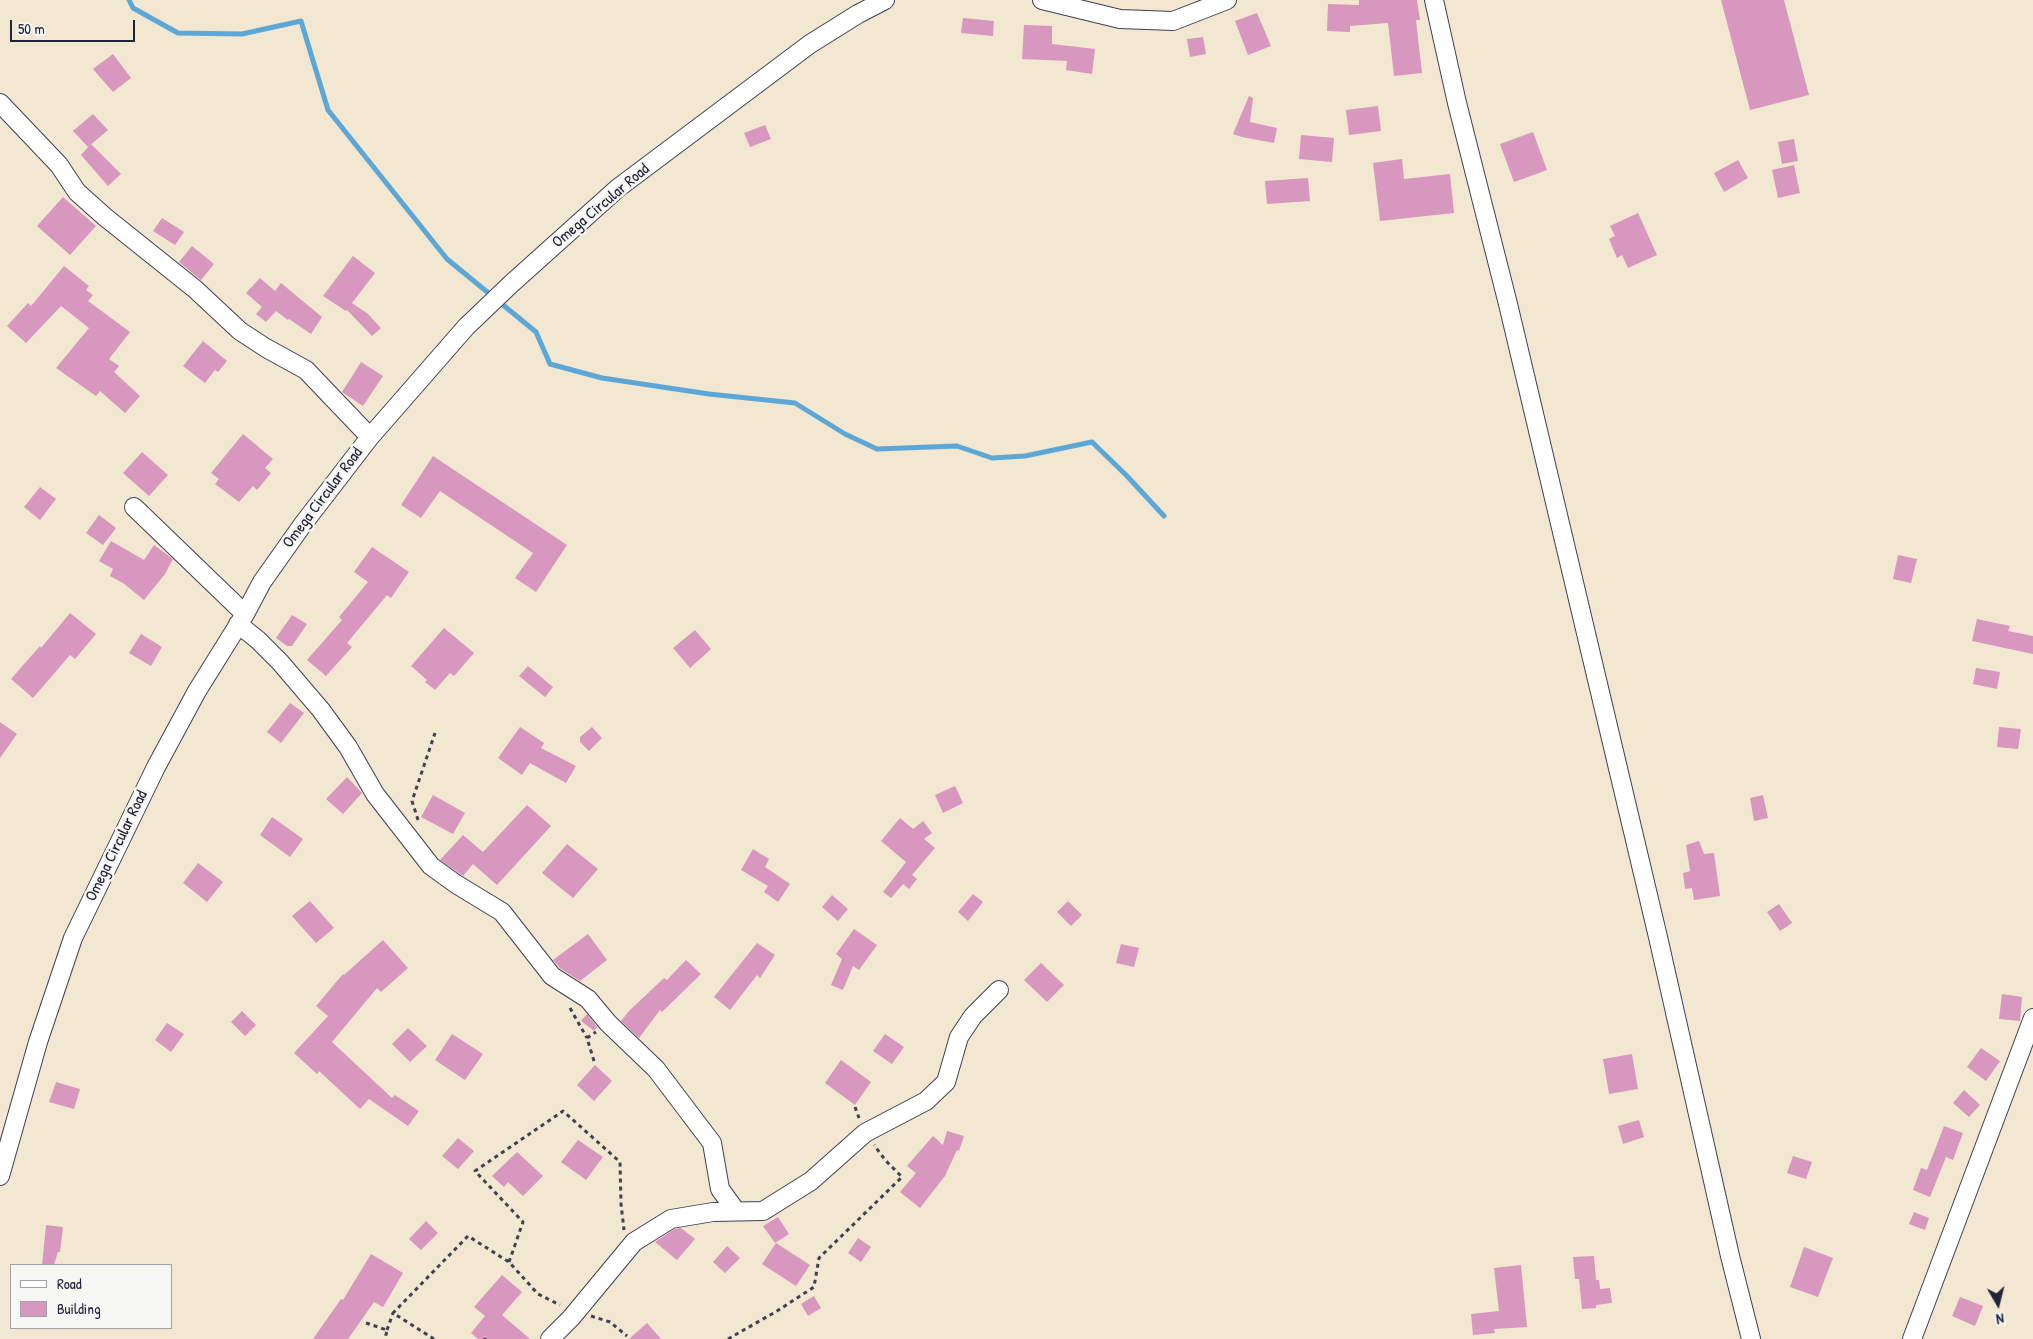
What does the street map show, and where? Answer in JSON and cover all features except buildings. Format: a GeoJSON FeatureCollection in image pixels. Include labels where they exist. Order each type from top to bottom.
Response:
{"type":"FeatureCollection","features":[{"type":"Feature","properties":{"kind":"street","name":"Omega Circular Road"},"geometry":{"type":"LineString","coordinates":[[0,1176],[38,1042],[73,938],[156,767],[197,691],[262,582],[370,437],[466,327],[618,188],[810,44],[858,14],[885,0]]}},
{"type":"Feature","properties":{"kind":"street"},"geometry":{"type":"LineString","coordinates":[[1042,0],[1120,20],[1174,22],[1227,0]]}},
{"type":"Feature","properties":{"kind":"street"},"geometry":{"type":"LineString","coordinates":[[1434,0],[1457,103],[1508,304],[1649,899],[1730,1256],[1751,1339]]}},
{"type":"Feature","properties":{"kind":"street"},"geometry":{"type":"LineString","coordinates":[[0,103],[59,165],[77,192],[105,217],[195,289],[240,330],[266,348],[306,370],[370,437]]}},
{"type":"Feature","properties":{"kind":"street"},"geometry":{"type":"LineString","coordinates":[[134,508],[241,619],[321,710],[348,747],[375,794],[432,866],[456,884],[502,912],[552,976],[588,999],[608,1023],[656,1070],[712,1143],[720,1189],[736,1211]]}},
{"type":"Feature","properties":{"kind":"street"},"geometry":{"type":"LineString","coordinates":[[550,1339],[575,1313],[634,1242],[671,1219],[713,1212],[763,1211],[811,1181],[865,1132],[926,1100],[946,1082],[959,1037],[973,1016],[999,990]]}},
{"type":"Feature","properties":{"kind":"street"},"geometry":{"type":"LineString","coordinates":[[1912,1339],[2033,1018]]}},
{"type":"Feature","properties":{"kind":"path"},"geometry":{"type":"LineString","coordinates":[[420,829],[412,801],[435,733]]}},
{"type":"Feature","properties":{"kind":"path"},"geometry":{"type":"LineString","coordinates":[[594,1060],[587,1038],[608,1023]]}},
{"type":"Feature","properties":{"kind":"path"},"geometry":{"type":"LineString","coordinates":[[509,1262],[523,1222],[475,1170],[563,1111],[620,1162],[621,1204],[627,1250]]}},
{"type":"Feature","properties":{"kind":"path"},"geometry":{"type":"LineString","coordinates":[[728,1339],[778,1311],[814,1287],[819,1258],[902,1176]]}},
{"type":"Feature","properties":{"kind":"path"},"geometry":{"type":"LineString","coordinates":[[385,1339],[393,1313],[468,1236],[509,1262],[538,1294],[575,1313],[610,1322],[627,1336]]}},
{"type":"Feature","properties":{"kind":"path"},"geometry":{"type":"LineString","coordinates":[[393,1313],[434,1339]]}},
{"type":"Feature","properties":{"kind":"path"},"geometry":{"type":"LineString","coordinates":[[366,1323],[387,1330]]}},
{"type":"Feature","properties":{"kind":"waterway"},"geometry":{"type":"LineString","coordinates":[[129,0],[133,8],[178,33],[242,34],[301,21],[328,110],[447,259],[536,332],[550,364],[602,378],[709,394],[795,403],[845,434],[877,449],[957,446],[992,458],[1025,456],[1092,442],[1164,516]]}}]}
